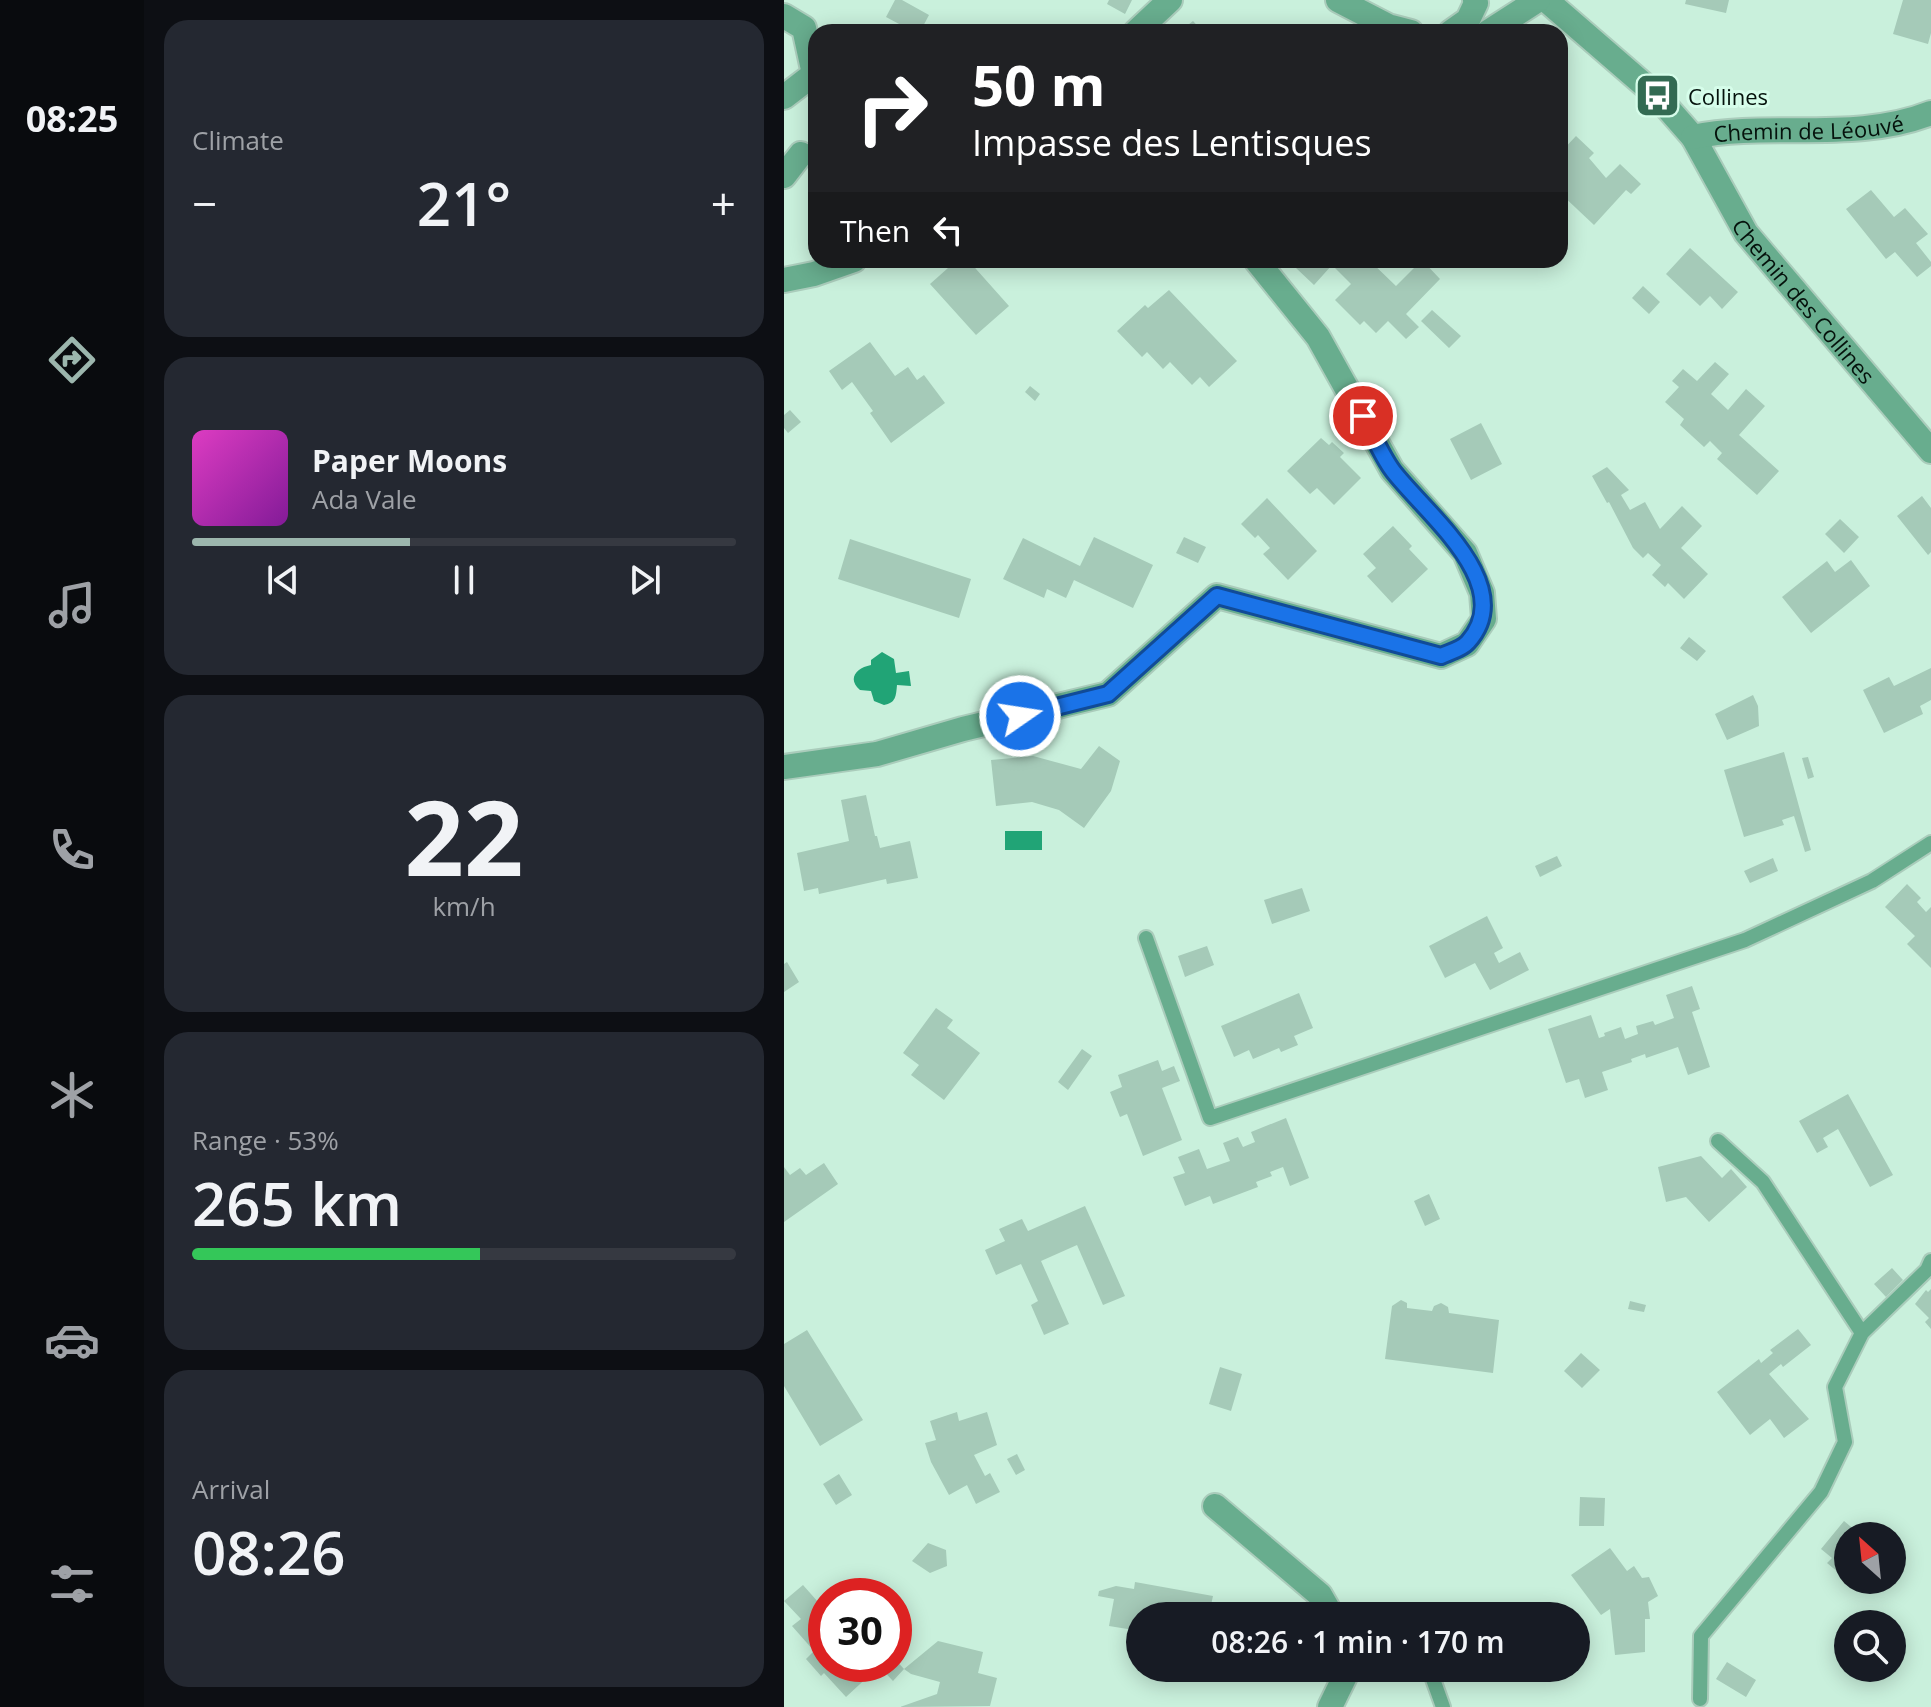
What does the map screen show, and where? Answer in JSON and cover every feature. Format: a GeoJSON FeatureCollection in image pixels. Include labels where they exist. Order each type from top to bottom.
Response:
{"type":"FeatureCollection","features":[{"type":"Feature","properties":{"kind":"street"},"geometry":{"type":"LineString","coordinates":[[1144,24],[1170,0]]}},
{"type":"Feature","properties":{"kind":"street"},"geometry":{"type":"LineString","coordinates":[[1338,0],[1384,24]]}},
{"type":"Feature","properties":{"kind":"street"},"geometry":{"type":"LineString","coordinates":[[1462,24],[1468,20],[1475,0]]}},
{"type":"Feature","properties":{"kind":"street"},"geometry":{"type":"LineString","coordinates":[[1500,24],[1538,0]]}},
{"type":"Feature","properties":{"kind":"street","name":"Chemin de Léouvé"},"geometry":{"type":"LineString","coordinates":[[1546,0],[1657,96],[1693,137],[1725,131],[1872,127],[1915,120],[1931,113]]}},
{"type":"Feature","properties":{"kind":"street"},"geometry":{"type":"LineString","coordinates":[[784,16],[804,28],[808,46]]}},
{"type":"Feature","properties":{"kind":"street"},"geometry":{"type":"LineString","coordinates":[[784,97],[808,79]]}},
{"type":"Feature","properties":{"kind":"street","name":"Chemin des Collines"},"geometry":{"type":"LineString","coordinates":[[1693,137],[1746,233],[1931,451]]}},
{"type":"Feature","properties":{"kind":"street"},"geometry":{"type":"LineString","coordinates":[[784,176],[801,154]]}},
{"type":"Feature","properties":{"kind":"street"},"geometry":{"type":"LineString","coordinates":[[784,280],[831,268]]}},
{"type":"Feature","properties":{"kind":"street"},"geometry":{"type":"LineString","coordinates":[[784,767],[877,754],[963,729],[1108,694],[1217,596],[1441,656],[1467,644],[1484,619],[1482,593],[1465,553],[1392,470],[1318,337],[1262,268]]}},
{"type":"Feature","properties":{"kind":"street"},"geometry":{"type":"LineString","coordinates":[[1215,1506],[1320,1595],[1324,1602]]}},
{"type":"Feature","properties":{"kind":"street"},"geometry":{"type":"LineString","coordinates":[[1330,1707],[1342,1682]]}},
{"type":"Feature","properties":{"kind":"lane"},"geometry":{"type":"LineString","coordinates":[[1146,938],[1210,1118],[1745,940],[1872,881],[1931,843]]}},
{"type":"Feature","properties":{"kind":"lane"},"geometry":{"type":"LineString","coordinates":[[1718,1141],[1763,1182],[1862,1333]]}},
{"type":"Feature","properties":{"kind":"lane"},"geometry":{"type":"LineString","coordinates":[[1700,1699],[1701,1636],[1821,1492],[1845,1442],[1835,1387],[1862,1333],[1927,1270],[1931,1261]]}},
{"type":"Feature","properties":{"kind":"lane"},"geometry":{"type":"LineString","coordinates":[[1434,1682],[1443,1707]]}},
{"type":"Feature","properties":{"kind":"shaded area"},"geometry":{"type":"Polygon","coordinates":[[[882,652],[894,659],[896,673],[909,671],[911,686],[897,685],[893,701],[884,705],[874,701],[871,691],[860,690],[854,682],[855,674],[871,665],[871,660],[882,652]]]}},
{"type":"Feature","properties":{"kind":"shaded area"},"geometry":{"type":"Polygon","coordinates":[[[1005,831],[1042,831],[1042,850],[1005,850],[1005,831]]]}},
{"type":"Feature","properties":{"kind":"building"},"geometry":{"type":"Polygon","coordinates":[[[895,0],[902,0],[929,15],[924,24],[899,24],[886,17],[895,0]]]}},
{"type":"Feature","properties":{"kind":"building"},"geometry":{"type":"Polygon","coordinates":[[[1109,0],[1132,0],[1125,14],[1107,4],[1109,0]]]}},
{"type":"Feature","properties":{"kind":"building"},"geometry":{"type":"Polygon","coordinates":[[[1686,0],[1729,0],[1726,13],[1685,4],[1686,0]]]}},
{"type":"Feature","properties":{"kind":"building"},"geometry":{"type":"Polygon","coordinates":[[[1903,0],[1931,0],[1928,44],[1893,34],[1903,0]]]}},
{"type":"Feature","properties":{"kind":"building"},"geometry":{"type":"Polygon","coordinates":[[[1576,136],[1594,153],[1589,158],[1606,178],[1620,164],[1641,184],[1631,194],[1626,190],[1594,225],[1568,201],[1568,144],[1576,136]]]}},
{"type":"Feature","properties":{"kind":"building"},"geometry":{"type":"Polygon","coordinates":[[[1871,190],[1894,217],[1905,208],[1928,234],[1916,243],[1931,266],[1917,277],[1895,252],[1886,259],[1846,209],[1871,190]]]}},
{"type":"Feature","properties":{"kind":"building"},"geometry":{"type":"Polygon","coordinates":[[[1690,248],[1738,292],[1722,309],[1710,296],[1700,306],[1666,274],[1690,248]]]}},
{"type":"Feature","properties":{"kind":"building"},"geometry":{"type":"Polygon","coordinates":[[[948,268],[975,268],[1009,306],[976,335],[930,284],[948,268]]]}},
{"type":"Feature","properties":{"kind":"building"},"geometry":{"type":"Polygon","coordinates":[[[1296,268],[1329,268],[1314,285],[1296,268]]]}},
{"type":"Feature","properties":{"kind":"building"},"geometry":{"type":"Polygon","coordinates":[[[1335,268],[1377,268],[1396,286],[1414,268],[1430,268],[1440,279],[1406,314],[1419,327],[1406,339],[1388,321],[1376,333],[1364,321],[1360,325],[1335,300],[1351,284],[1335,268]]]}},
{"type":"Feature","properties":{"kind":"building"},"geometry":{"type":"Polygon","coordinates":[[[1643,286],[1660,302],[1649,314],[1632,298],[1643,286]]]}},
{"type":"Feature","properties":{"kind":"building"},"geometry":{"type":"Polygon","coordinates":[[[1169,290],[1237,361],[1209,387],[1200,377],[1192,385],[1170,362],[1163,369],[1147,352],[1142,357],[1117,331],[1145,305],[1148,308],[1169,290]]]}},
{"type":"Feature","properties":{"kind":"building"},"geometry":{"type":"Polygon","coordinates":[[[1432,310],[1461,336],[1449,348],[1421,321],[1432,310]]]}},
{"type":"Feature","properties":{"kind":"building"},"geometry":{"type":"Polygon","coordinates":[[[870,342],[895,376],[908,367],[917,380],[924,375],[945,403],[891,443],[852,382],[842,390],[829,371],[870,342]]]}},
{"type":"Feature","properties":{"kind":"building"},"geometry":{"type":"Polygon","coordinates":[[[1715,362],[1729,374],[1711,394],[1728,410],[1746,389],[1765,406],[1739,435],[1779,471],[1757,495],[1717,459],[1722,453],[1710,441],[1704,447],[1680,425],[1684,419],[1665,402],[1679,387],[1672,381],[1683,369],[1697,381],[1715,362]]]}},
{"type":"Feature","properties":{"kind":"building"},"geometry":{"type":"Polygon","coordinates":[[[1030,386],[1040,394],[1035,401],[1025,392],[1030,386]]]}},
{"type":"Feature","properties":{"kind":"building"},"geometry":{"type":"Polygon","coordinates":[[[790,410],[801,422],[788,433],[784,428],[784,415],[790,410]]]}},
{"type":"Feature","properties":{"kind":"building"},"geometry":{"type":"Polygon","coordinates":[[[1481,423],[1502,464],[1471,480],[1450,439],[1481,423]]]}},
{"type":"Feature","properties":{"kind":"building"},"geometry":{"type":"Polygon","coordinates":[[[1321,438],[1329,445],[1332,442],[1344,453],[1340,457],[1361,478],[1334,505],[1317,488],[1310,494],[1287,471],[1321,438]]]}},
{"type":"Feature","properties":{"kind":"building"},"geometry":{"type":"Polygon","coordinates":[[[1607,467],[1629,490],[1621,495],[1630,510],[1645,502],[1660,529],[1682,506],[1702,526],[1681,548],[1708,574],[1684,599],[1668,583],[1665,587],[1652,575],[1661,565],[1648,553],[1643,558],[1633,548],[1592,476],[1607,467]]]}},
{"type":"Feature","properties":{"kind":"building"},"geometry":{"type":"Polygon","coordinates":[[[1922,496],[1931,508],[1931,552],[1928,555],[1897,516],[1922,496]]]}},
{"type":"Feature","properties":{"kind":"building"},"geometry":{"type":"Polygon","coordinates":[[[1267,498],[1317,551],[1288,580],[1263,554],[1270,548],[1241,524],[1267,498]]]}},
{"type":"Feature","properties":{"kind":"building"},"geometry":{"type":"Polygon","coordinates":[[[1840,519],[1859,537],[1844,553],[1825,534],[1840,519]]]}},
{"type":"Feature","properties":{"kind":"building"},"geometry":{"type":"Polygon","coordinates":[[[1393,526],[1428,569],[1392,603],[1367,576],[1376,568],[1363,554],[1393,526]]]}},
{"type":"Feature","properties":{"kind":"building"},"geometry":{"type":"Polygon","coordinates":[[[1094,537],[1153,565],[1133,608],[1074,580],[1066,598],[1047,589],[1044,598],[1003,579],[1023,538],[1080,566],[1094,537]]]}},
{"type":"Feature","properties":{"kind":"building"},"geometry":{"type":"Polygon","coordinates":[[[1184,537],[1206,547],[1198,563],[1176,553],[1184,537]]]}},
{"type":"Feature","properties":{"kind":"building"},"geometry":{"type":"Polygon","coordinates":[[[850,539],[971,579],[959,618],[838,579],[850,539]]]}},
{"type":"Feature","properties":{"kind":"building"},"geometry":{"type":"Polygon","coordinates":[[[1851,560],[1870,586],[1811,633],[1782,597],[1827,561],[1835,572],[1851,560]]]}},
{"type":"Feature","properties":{"kind":"building"},"geometry":{"type":"Polygon","coordinates":[[[1689,637],[1706,651],[1697,661],[1680,648],[1689,637]]]}},
{"type":"Feature","properties":{"kind":"building"},"geometry":{"type":"Polygon","coordinates":[[[1931,668],[1931,700],[1920,706],[1923,714],[1884,733],[1863,690],[1889,677],[1894,686],[1931,668]]]}},
{"type":"Feature","properties":{"kind":"building"},"geometry":{"type":"Polygon","coordinates":[[[1753,695],[1758,706],[1759,726],[1727,740],[1715,714],[1753,695]]]}},
{"type":"Feature","properties":{"kind":"building"},"geometry":{"type":"Polygon","coordinates":[[[1099,746],[1120,761],[1111,791],[1084,828],[1059,810],[1032,802],[996,806],[991,760],[1033,756],[1081,769],[1099,746]]]}},
{"type":"Feature","properties":{"kind":"building"},"geometry":{"type":"Polygon","coordinates":[[[1784,752],[1811,850],[1805,852],[1794,816],[1782,820],[1784,825],[1744,837],[1724,770],[1784,752]]]}},
{"type":"Feature","properties":{"kind":"building"},"geometry":{"type":"Polygon","coordinates":[[[1808,757],[1814,777],[1808,779],[1802,758],[1808,757]]]}},
{"type":"Feature","properties":{"kind":"building"},"geometry":{"type":"Polygon","coordinates":[[[866,795],[880,848],[910,841],[918,878],[887,884],[886,879],[819,894],[818,888],[804,891],[797,853],[849,841],[841,800],[866,795]]]}},
{"type":"Feature","properties":{"kind":"building"},"geometry":{"type":"Polygon","coordinates":[[[1557,856],[1562,866],[1540,877],[1535,866],[1557,856]]]}},
{"type":"Feature","properties":{"kind":"building"},"geometry":{"type":"Polygon","coordinates":[[[1773,858],[1778,871],[1750,883],[1744,871],[1773,858]]]}},
{"type":"Feature","properties":{"kind":"building"},"geometry":{"type":"Polygon","coordinates":[[[1907,884],[1921,898],[1917,902],[1926,912],[1931,907],[1931,968],[1907,944],[1915,936],[1885,907],[1907,884]]]}},
{"type":"Feature","properties":{"kind":"building"},"geometry":{"type":"Polygon","coordinates":[[[1302,888],[1310,911],[1272,924],[1264,900],[1302,888]]]}},
{"type":"Feature","properties":{"kind":"building"},"geometry":{"type":"Polygon","coordinates":[[[1487,916],[1503,948],[1494,953],[1499,963],[1520,952],[1529,970],[1490,990],[1475,963],[1445,978],[1429,946],[1487,916]]]}},
{"type":"Feature","properties":{"kind":"building"},"geometry":{"type":"Polygon","coordinates":[[[1207,946],[1214,965],[1185,977],[1178,956],[1207,946]]]}},
{"type":"Feature","properties":{"kind":"building"},"geometry":{"type":"Polygon","coordinates":[[[787,962],[799,982],[784,992],[784,964],[787,962]]]}},
{"type":"Feature","properties":{"kind":"building"},"geometry":{"type":"Polygon","coordinates":[[[1692,986],[1700,1009],[1692,1012],[1710,1067],[1688,1075],[1678,1047],[1646,1058],[1645,1054],[1602,1072],[1608,1090],[1585,1098],[1579,1079],[1566,1083],[1548,1029],[1591,1015],[1599,1038],[1621,1027],[1625,1039],[1638,1034],[1636,1026],[1653,1021],[1655,1025],[1674,1018],[1666,995],[1692,986]]]}},
{"type":"Feature","properties":{"kind":"building"},"geometry":{"type":"Polygon","coordinates":[[[1299,993],[1313,1028],[1294,1036],[1298,1045],[1281,1052],[1279,1048],[1253,1059],[1249,1050],[1234,1057],[1221,1026],[1299,993]]]}},
{"type":"Feature","properties":{"kind":"building"},"geometry":{"type":"Polygon","coordinates":[[[936,1008],[953,1020],[947,1028],[980,1053],[944,1100],[911,1075],[919,1065],[903,1053],[936,1008]]]}},
{"type":"Feature","properties":{"kind":"building"},"geometry":{"type":"Polygon","coordinates":[[[1082,1049],[1092,1056],[1068,1090],[1058,1082],[1082,1049]]]}},
{"type":"Feature","properties":{"kind":"building"},"geometry":{"type":"Polygon","coordinates":[[[1158,1060],[1162,1071],[1174,1066],[1180,1081],[1162,1088],[1182,1140],[1143,1156],[1127,1114],[1120,1117],[1110,1092],[1122,1087],[1118,1075],[1158,1060]]]}},
{"type":"Feature","properties":{"kind":"building"},"geometry":{"type":"Polygon","coordinates":[[[1848,1094],[1893,1175],[1870,1187],[1838,1129],[1823,1138],[1828,1147],[1817,1153],[1799,1121],[1848,1094]]]}},
{"type":"Feature","properties":{"kind":"building"},"geometry":{"type":"Polygon","coordinates":[[[1286,1118],[1309,1178],[1290,1186],[1283,1167],[1270,1172],[1272,1176],[1256,1182],[1258,1187],[1213,1204],[1210,1196],[1185,1206],[1173,1177],[1185,1173],[1178,1157],[1199,1149],[1207,1169],[1230,1161],[1223,1143],[1238,1137],[1243,1147],[1255,1142],[1251,1132],[1286,1118]]]}},
{"type":"Feature","properties":{"kind":"building"},"geometry":{"type":"Polygon","coordinates":[[[1701,1156],[1722,1178],[1731,1169],[1747,1187],[1709,1222],[1686,1197],[1666,1202],[1658,1167],[1701,1156]]]}},
{"type":"Feature","properties":{"kind":"building"},"geometry":{"type":"Polygon","coordinates":[[[824,1163],[838,1184],[784,1222],[784,1167],[790,1175],[800,1168],[806,1175],[824,1163]]]}},
{"type":"Feature","properties":{"kind":"building"},"geometry":{"type":"Polygon","coordinates":[[[1429,1194],[1440,1219],[1425,1226],[1414,1201],[1429,1194]]]}},
{"type":"Feature","properties":{"kind":"building"},"geometry":{"type":"Polygon","coordinates":[[[1085,1206],[1125,1296],[1103,1305],[1077,1245],[1041,1261],[1069,1324],[1044,1335],[1031,1305],[1038,1301],[1021,1264],[996,1275],[985,1250],[1005,1241],[999,1229],[1022,1219],[1028,1231],[1085,1206]]]}},
{"type":"Feature","properties":{"kind":"building"},"geometry":{"type":"Polygon","coordinates":[[[1892,1268],[1903,1280],[1886,1297],[1874,1284],[1892,1268]]]}},
{"type":"Feature","properties":{"kind":"building"},"geometry":{"type":"Polygon","coordinates":[[[1931,1289],[1931,1329],[1925,1322],[1929,1318],[1915,1304],[1926,1290],[1931,1289]]]}},
{"type":"Feature","properties":{"kind":"building"},"geometry":{"type":"Polygon","coordinates":[[[1401,1300],[1407,1303],[1407,1308],[1432,1311],[1434,1306],[1441,1303],[1448,1307],[1449,1313],[1499,1320],[1493,1373],[1385,1359],[1392,1306],[1401,1300]]]}},
{"type":"Feature","properties":{"kind":"building"},"geometry":{"type":"Polygon","coordinates":[[[1630,1301],[1646,1305],[1644,1312],[1628,1309],[1630,1301]]]}},
{"type":"Feature","properties":{"kind":"building"},"geometry":{"type":"Polygon","coordinates":[[[1798,1329],[1811,1345],[1769,1374],[1809,1419],[1784,1438],[1770,1419],[1750,1435],[1717,1392],[1759,1359],[1761,1363],[1773,1353],[1770,1350],[1798,1329]]]}},
{"type":"Feature","properties":{"kind":"building"},"geometry":{"type":"Polygon","coordinates":[[[807,1330],[863,1420],[820,1446],[784,1386],[784,1344],[807,1330]]]}},
{"type":"Feature","properties":{"kind":"building"},"geometry":{"type":"Polygon","coordinates":[[[1581,1353],[1600,1370],[1582,1388],[1564,1371],[1581,1353]]]}},
{"type":"Feature","properties":{"kind":"building"},"geometry":{"type":"Polygon","coordinates":[[[1220,1367],[1242,1374],[1231,1411],[1209,1404],[1220,1367]]]}},
{"type":"Feature","properties":{"kind":"building"},"geometry":{"type":"Polygon","coordinates":[[[957,1412],[959,1421],[987,1412],[997,1445],[974,1455],[985,1476],[990,1473],[1000,1492],[976,1504],[967,1485],[949,1495],[931,1462],[925,1443],[936,1440],[930,1421],[957,1412]]]}},
{"type":"Feature","properties":{"kind":"building"},"geometry":{"type":"Polygon","coordinates":[[[1017,1454],[1025,1470],[1016,1475],[1007,1459],[1017,1454]]]}},
{"type":"Feature","properties":{"kind":"building"},"geometry":{"type":"Polygon","coordinates":[[[839,1474],[852,1495],[836,1505],[823,1484],[839,1474]]]}},
{"type":"Feature","properties":{"kind":"building"},"geometry":{"type":"Polygon","coordinates":[[[1580,1497],[1605,1498],[1604,1526],[1579,1526],[1580,1497]]]}},
{"type":"Feature","properties":{"kind":"building"},"geometry":{"type":"Polygon","coordinates":[[[1834,1533],[1834,1569],[1827,1563],[1832,1558],[1821,1549],[1834,1533]]]}},
{"type":"Feature","properties":{"kind":"building"},"geometry":{"type":"Polygon","coordinates":[[[928,1543],[946,1550],[947,1566],[930,1573],[912,1561],[928,1543]]]}},
{"type":"Feature","properties":{"kind":"building"},"geometry":{"type":"Polygon","coordinates":[[[1610,1548],[1627,1571],[1634,1566],[1642,1578],[1649,1577],[1658,1596],[1648,1602],[1650,1619],[1645,1619],[1645,1652],[1615,1655],[1610,1609],[1601,1615],[1571,1575],[1610,1548]]]}},
{"type":"Feature","properties":{"kind":"building"},"geometry":{"type":"Polygon","coordinates":[[[1135,1582],[1213,1596],[1212,1602],[1126,1602],[1126,1629],[1109,1626],[1114,1599],[1098,1596],[1099,1591],[1116,1586],[1134,1589],[1135,1582]]]}},
{"type":"Feature","properties":{"kind":"building"},"geometry":{"type":"Polygon","coordinates":[[[803,1585],[808,1591],[808,1644],[792,1626],[801,1619],[784,1601],[803,1585]]]}},
{"type":"Feature","properties":{"kind":"building"},"geometry":{"type":"Polygon","coordinates":[[[938,1641],[983,1652],[978,1673],[997,1678],[990,1706],[900,1707],[937,1694],[940,1682],[912,1674],[912,1662],[938,1641]]]}},
{"type":"Feature","properties":{"kind":"building"},"geometry":{"type":"Polygon","coordinates":[[[1727,1662],[1756,1680],[1746,1697],[1716,1679],[1727,1662]]]}},
{"type":"Feature","properties":{"kind":"building"},"geometry":{"type":"Polygon","coordinates":[[[832,1682],[862,1682],[846,1697],[832,1682]]]}},
{"type":"Feature","properties":{"kind":"place","name":"Collines"},"geometry":{"type":"Point","coordinates":[1657,96]}},
{"type":"Feature","properties":{"kind":"route"},"geometry":{"type":"LineString","coordinates":[[1020,716],[1108,694],[1217,596],[1441,656],[1467,644],[1484,619],[1482,593],[1465,553],[1392,470],[1363,416]]}}]}
